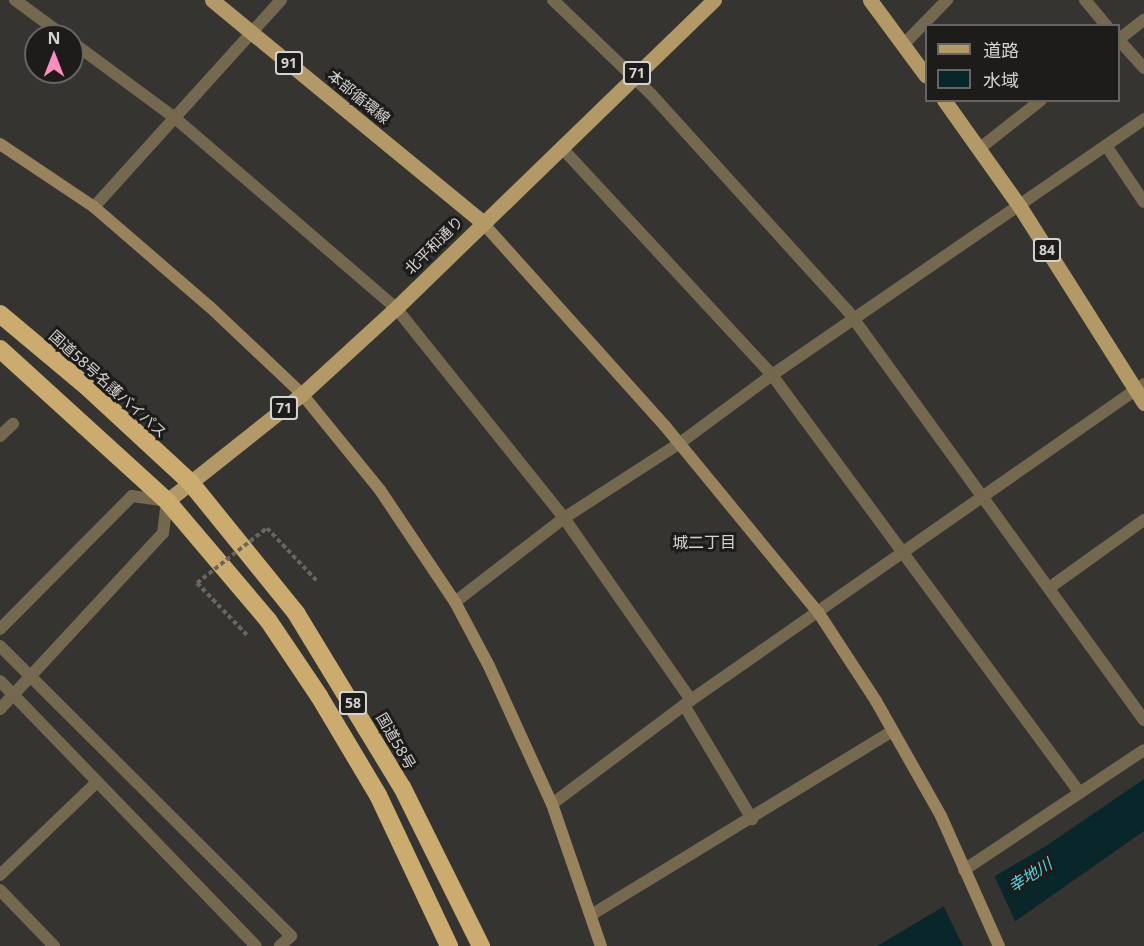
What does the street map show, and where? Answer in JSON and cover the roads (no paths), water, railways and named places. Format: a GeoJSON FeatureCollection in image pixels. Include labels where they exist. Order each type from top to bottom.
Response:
{"type":"FeatureCollection","features":[{"type":"Feature","properties":{"kind":"highway","name":"国道58号名護バイパス"},"geometry":{"type":"LineString","coordinates":[[0,314],[86,386],[190,482]]}},
{"type":"Feature","properties":{"kind":"highway","name":"58"},"geometry":{"type":"LineString","coordinates":[[0,349],[167,501],[268,620],[319,696],[378,795],[449,946]]}},
{"type":"Feature","properties":{"kind":"highway","name":"国道58号"},"geometry":{"type":"LineString","coordinates":[[190,482],[296,613],[344,688],[402,787],[481,946]]}},
{"type":"Feature","properties":{"kind":"main road","name":"本部循環線"},"geometry":{"type":"LineString","coordinates":[[212,0],[482,222]]}},
{"type":"Feature","properties":{"kind":"main road","name":"北平和通り"},"geometry":{"type":"LineString","coordinates":[[167,501],[302,394],[396,308],[482,222],[714,0]]}},
{"type":"Feature","properties":{"kind":"main road"},"geometry":{"type":"LineString","coordinates":[[870,0],[925,73]]}},
{"type":"Feature","properties":{"kind":"main road","name":"84"},"geometry":{"type":"LineString","coordinates":[[945,102],[1020,207],[1141,392]]}},
{"type":"Feature","properties":{"kind":"street"},"geometry":{"type":"LineString","coordinates":[[15,0],[48,24]]}},
{"type":"Feature","properties":{"kind":"street"},"geometry":{"type":"LineString","coordinates":[[94,207],[281,0]]}},
{"type":"Feature","properties":{"kind":"street"},"geometry":{"type":"LineString","coordinates":[[553,0],[634,76],[855,320],[1144,720]]}},
{"type":"Feature","properties":{"kind":"street"},"geometry":{"type":"LineString","coordinates":[[904,45],[946,0]]}},
{"type":"Feature","properties":{"kind":"street"},"geometry":{"type":"LineString","coordinates":[[1085,0],[1105,24]]}},
{"type":"Feature","properties":{"kind":"street"},"geometry":{"type":"LineString","coordinates":[[1120,38],[1144,20]]}},
{"type":"Feature","properties":{"kind":"street"},"geometry":{"type":"LineString","coordinates":[[1120,40],[1144,68]]}},
{"type":"Feature","properties":{"kind":"street"},"geometry":{"type":"LineString","coordinates":[[84,51],[175,117],[396,308],[564,518],[688,703],[752,819]]}},
{"type":"Feature","properties":{"kind":"street"},"geometry":{"type":"LineString","coordinates":[[979,149],[1038,102]]}},
{"type":"Feature","properties":{"kind":"street"},"geometry":{"type":"LineString","coordinates":[[455,602],[564,518],[680,443],[772,375],[1020,207],[1144,119]]}},
{"type":"Feature","properties":{"kind":"street"},"geometry":{"type":"LineString","coordinates":[[0,144],[94,207],[302,394],[380,490],[455,602],[552,804],[601,946]]}},
{"type":"Feature","properties":{"kind":"street"},"geometry":{"type":"LineString","coordinates":[[561,147],[772,375],[905,552],[1080,793]]}},
{"type":"Feature","properties":{"kind":"street"},"geometry":{"type":"LineString","coordinates":[[1107,147],[1144,202]]}},
{"type":"Feature","properties":{"kind":"street"},"geometry":{"type":"LineString","coordinates":[[482,222],[680,443],[818,612],[892,731],[941,816],[997,941]]}},
{"type":"Feature","properties":{"kind":"street"},"geometry":{"type":"LineString","coordinates":[[552,804],[688,703],[818,612],[1141,392]]}},
{"type":"Feature","properties":{"kind":"street"},"geometry":{"type":"LineString","coordinates":[[0,436],[13,424]]}},
{"type":"Feature","properties":{"kind":"street"},"geometry":{"type":"LineString","coordinates":[[0,630],[132,495],[167,501],[163,533],[0,709]]}},
{"type":"Feature","properties":{"kind":"street"},"geometry":{"type":"LineString","coordinates":[[1049,588],[1144,520]]}},
{"type":"Feature","properties":{"kind":"street"},"geometry":{"type":"LineString","coordinates":[[0,646],[291,936],[280,946]]}},
{"type":"Feature","properties":{"kind":"street"},"geometry":{"type":"LineString","coordinates":[[0,681],[256,946]]}},
{"type":"Feature","properties":{"kind":"street"},"geometry":{"type":"LineString","coordinates":[[591,915],[752,819],[892,731]]}},
{"type":"Feature","properties":{"kind":"street"},"geometry":{"type":"LineString","coordinates":[[966,875],[1144,750]]}},
{"type":"Feature","properties":{"kind":"street"},"geometry":{"type":"LineString","coordinates":[[0,875],[97,782]]}},
{"type":"Feature","properties":{"kind":"street"},"geometry":{"type":"LineString","coordinates":[[0,890],[54,946]]}},
{"type":"Feature","properties":{"kind":"water","name":"幸地川"},"geometry":{"type":"Polygon","coordinates":[[[1144,779],[1144,831],[980,946],[877,946],[1046,846],[1144,779]]]}},
{"type":"Feature","properties":{"kind":"district","name":"城二丁目"},"geometry":{"type":"Point","coordinates":[704,542]}}]}
